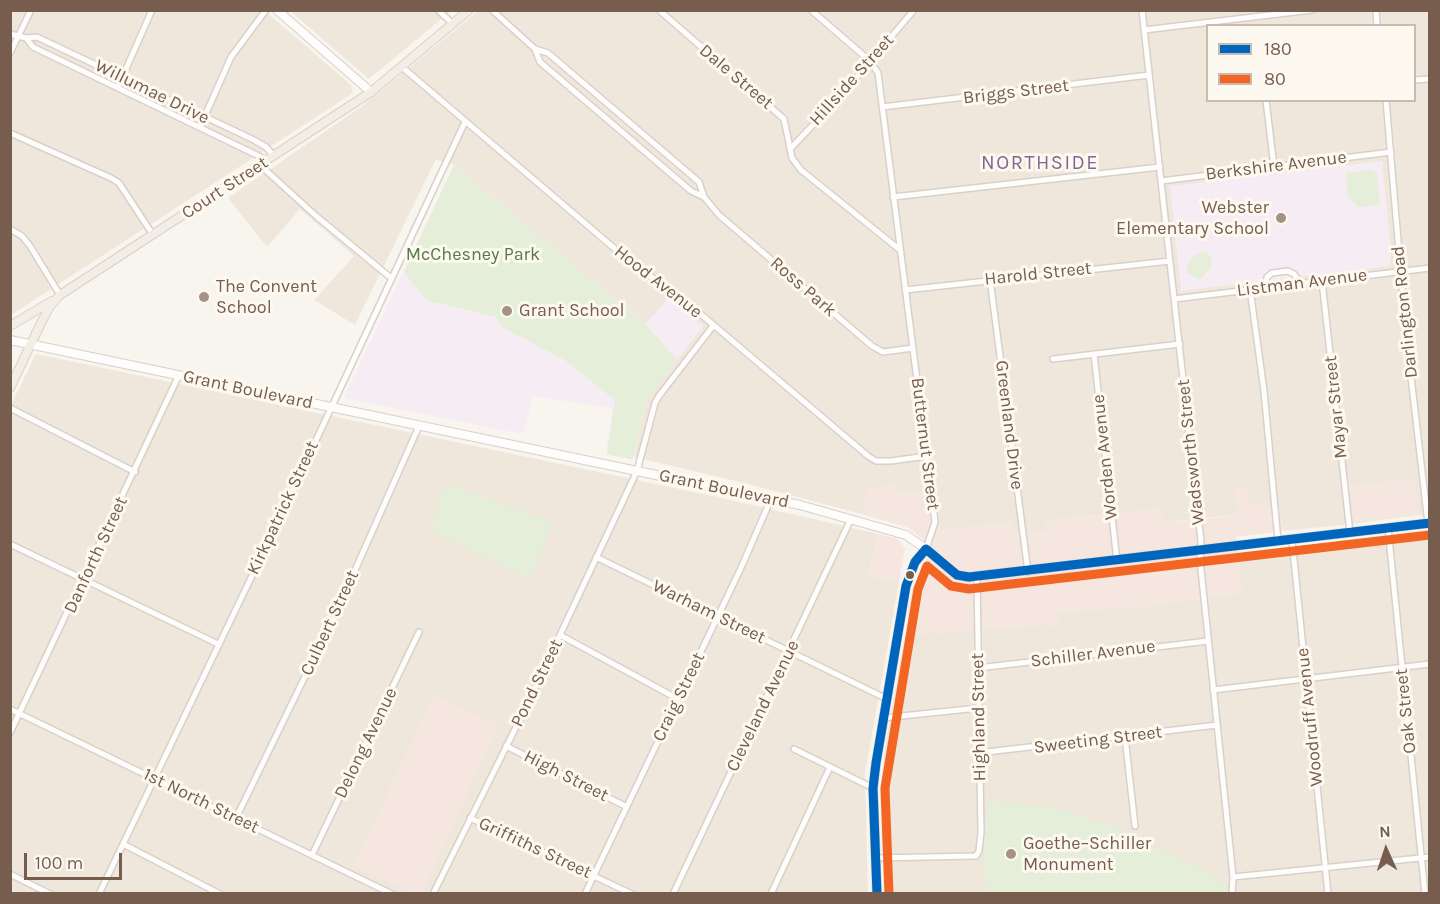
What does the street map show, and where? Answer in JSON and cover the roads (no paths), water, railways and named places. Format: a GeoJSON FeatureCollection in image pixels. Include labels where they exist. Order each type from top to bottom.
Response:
{"type":"FeatureCollection","features":[{"type":"Feature","properties":{"kind":"main road","name":"Court Street"},"geometry":{"type":"LineString","coordinates":[[12,383],[45,314],[58,297],[371,92],[469,10]]}},
{"type":"Feature","properties":{"kind":"main road"},"geometry":{"type":"LineString","coordinates":[[10,326],[58,297]]}},
{"type":"Feature","properties":{"kind":"street"},"geometry":{"type":"LineString","coordinates":[[10,53],[31,10]]}},
{"type":"Feature","properties":{"kind":"street"},"geometry":{"type":"LineString","coordinates":[[118,87],[152,10]]}},
{"type":"Feature","properties":{"kind":"street"},"geometry":{"type":"LineString","coordinates":[[200,127],[231,57],[266,10]]}},
{"type":"Feature","properties":{"kind":"street"},"geometry":{"type":"LineString","coordinates":[[277,10],[371,92]]}},
{"type":"Feature","properties":{"kind":"street"},"geometry":{"type":"LineString","coordinates":[[438,10],[453,24]]}},
{"type":"Feature","properties":{"kind":"street","name":"Ross Park"},"geometry":{"type":"LineString","coordinates":[[492,10],[535,49],[548,53],[699,182],[704,197],[719,215],[872,346],[883,352],[912,348]]}},
{"type":"Feature","properties":{"kind":"street","name":"Dale Street"},"geometry":{"type":"LineString","coordinates":[[659,10],[784,119],[788,128],[792,158],[801,170],[900,250]]}},
{"type":"Feature","properties":{"kind":"street"},"geometry":{"type":"LineString","coordinates":[[812,10],[870,61]]}},
{"type":"Feature","properties":{"kind":"street","name":"Hillside Street"},"geometry":{"type":"LineString","coordinates":[[790,149],[914,10]]}},
{"type":"Feature","properties":{"kind":"street","name":"Wadsworth Street"},"geometry":{"type":"LineString","coordinates":[[1142,10],[1201,550],[1200,560],[1233,877],[1232,894]]}},
{"type":"Feature","properties":{"kind":"street"},"geometry":{"type":"LineString","coordinates":[[1144,30],[1312,10]]}},
{"type":"Feature","properties":{"kind":"street"},"geometry":{"type":"LineString","coordinates":[[1256,17],[1257,24]]}},
{"type":"Feature","properties":{"kind":"street","name":"Willumae Drive"},"geometry":{"type":"LineString","coordinates":[[10,34],[26,38],[37,37],[254,140],[266,147],[267,160]]}},
{"type":"Feature","properties":{"kind":"street","name":"Willumae Drive"},"geometry":{"type":"LineString","coordinates":[[26,38],[33,47],[267,160]]}},
{"type":"Feature","properties":{"kind":"street","name":"Ross Park"},"geometry":{"type":"LineString","coordinates":[[535,49],[540,63],[691,191],[704,197]]}},
{"type":"Feature","properties":{"kind":"street","name":"Butternut Street"},"geometry":{"type":"LineString","coordinates":[[870,61],[878,73],[935,522],[926,549],[915,562],[906,585],[873,788],[877,894]]}},
{"type":"Feature","properties":{"kind":"street","name":"Hood Avenue"},"geometry":{"type":"LineString","coordinates":[[402,67],[628,260],[681,298],[876,461],[927,456]]}},
{"type":"Feature","properties":{"kind":"street","name":"Briggs Street"},"geometry":{"type":"LineString","coordinates":[[882,107],[1149,75]]}},
{"type":"Feature","properties":{"kind":"street"},"geometry":{"type":"LineString","coordinates":[[1266,102],[1274,167]]}},
{"type":"Feature","properties":{"kind":"street","name":"Darlington Road"},"geometry":{"type":"LineString","coordinates":[[1386,102],[1400,272],[1429,523]]}},
{"type":"Feature","properties":{"kind":"street","name":"Kirkpatrick Street"},"geometry":{"type":"LineString","coordinates":[[99,894],[274,530],[465,122]]}},
{"type":"Feature","properties":{"kind":"street"},"geometry":{"type":"LineString","coordinates":[[10,133],[119,183],[153,235]]}},
{"type":"Feature","properties":{"kind":"street","name":"Berkshire Avenue"},"geometry":{"type":"LineString","coordinates":[[1161,181],[1390,152]]}},
{"type":"Feature","properties":{"kind":"street"},"geometry":{"type":"LineString","coordinates":[[267,160],[316,216],[391,278]]}},
{"type":"Feature","properties":{"kind":"street"},"geometry":{"type":"LineString","coordinates":[[894,197],[1160,168]]}},
{"type":"Feature","properties":{"kind":"street"},"geometry":{"type":"LineString","coordinates":[[10,229],[22,236],[30,246],[58,297]]}},
{"type":"Feature","properties":{"kind":"street","name":"Harold Street"},"geometry":{"type":"LineString","coordinates":[[905,290],[1170,261]]}},
{"type":"Feature","properties":{"kind":"street","name":"Listman Avenue"},"geometry":{"type":"LineString","coordinates":[[1174,299],[1430,268]]}},
{"type":"Feature","properties":{"kind":"street"},"geometry":{"type":"LineString","coordinates":[[1265,287],[1267,277],[1272,273],[1288,271],[1294,274],[1301,284]]}},
{"type":"Feature","properties":{"kind":"street","name":"Greenland Drive"},"geometry":{"type":"LineString","coordinates":[[990,279],[1028,572]]}},
{"type":"Feature","properties":{"kind":"street","name":"Mayar Street"},"geometry":{"type":"LineString","coordinates":[[1323,282],[1350,533]]}},
{"type":"Feature","properties":{"kind":"street"},"geometry":{"type":"LineString","coordinates":[[1250,289],[1264,391],[1278,541]]}},
{"type":"Feature","properties":{"kind":"street","name":"Pond Street"},"geometry":{"type":"LineString","coordinates":[[433,894],[560,635],[637,471],[650,419],[659,396],[714,326]]}},
{"type":"Feature","properties":{"kind":"street","name":"Grant Boulevard"},"geometry":{"type":"LineString","coordinates":[[10,340],[800,505],[898,532],[926,549],[957,575],[969,578],[1429,523]]}},
{"type":"Feature","properties":{"kind":"street"},"geometry":{"type":"LineString","coordinates":[[1053,358],[1179,344]]}},
{"type":"Feature","properties":{"kind":"street","name":"Worden Avenue"},"geometry":{"type":"LineString","coordinates":[[1094,354],[1117,561]]}},
{"type":"Feature","properties":{"kind":"street","name":"Danforth Street"},"geometry":{"type":"LineString","coordinates":[[10,733],[180,375]]}},
{"type":"Feature","properties":{"kind":"street"},"geometry":{"type":"LineString","coordinates":[[10,408],[135,472]]}},
{"type":"Feature","properties":{"kind":"street","name":"Culbert Street"},"geometry":{"type":"LineString","coordinates":[[236,818],[336,613],[419,426]]}},
{"type":"Feature","properties":{"kind":"street","name":"Craig Street"},"geometry":{"type":"LineString","coordinates":[[585,894],[718,616],[771,499]]}},
{"type":"Feature","properties":{"kind":"street","name":"Cleveland Avenue"},"geometry":{"type":"LineString","coordinates":[[673,894],[851,519]]}},
{"type":"Feature","properties":{"kind":"street","name":"Oak Street"},"geometry":{"type":"LineString","coordinates":[[1388,528],[1425,894]]}},
{"type":"Feature","properties":{"kind":"street","name":"Woodruff Avenue"},"geometry":{"type":"LineString","coordinates":[[1292,540],[1328,894]]}},
{"type":"Feature","properties":{"kind":"street"},"geometry":{"type":"LineString","coordinates":[[10,544],[218,644]]}},
{"type":"Feature","properties":{"kind":"street","name":"Warham Street"},"geometry":{"type":"LineString","coordinates":[[596,557],[887,699]]}},
{"type":"Feature","properties":{"kind":"street","name":"Highland Street"},"geometry":{"type":"LineString","coordinates":[[875,858],[976,856],[981,841],[977,577]]}},
{"type":"Feature","properties":{"kind":"street","name":"Delong Avenue"},"geometry":{"type":"LineString","coordinates":[[312,855],[419,632]]}},
{"type":"Feature","properties":{"kind":"street"},"geometry":{"type":"LineString","coordinates":[[560,635],[678,699]]}},
{"type":"Feature","properties":{"kind":"street","name":"Schiller Avenue"},"geometry":{"type":"LineString","coordinates":[[978,668],[1208,641]]}},
{"type":"Feature","properties":{"kind":"street"},"geometry":{"type":"LineString","coordinates":[[1213,690],[1430,664]]}},
{"type":"Feature","properties":{"kind":"street","name":"1st North Street"},"geometry":{"type":"LineString","coordinates":[[10,708],[392,894]]}},
{"type":"Feature","properties":{"kind":"street"},"geometry":{"type":"LineString","coordinates":[[884,718],[978,708]]}},
{"type":"Feature","properties":{"kind":"street","name":"Sweeting Street"},"geometry":{"type":"LineString","coordinates":[[978,753],[1217,725]]}},
{"type":"Feature","properties":{"kind":"street"},"geometry":{"type":"LineString","coordinates":[[1125,737],[1135,826]]}},
{"type":"Feature","properties":{"kind":"street","name":"High Street"},"geometry":{"type":"LineString","coordinates":[[506,746],[627,807]]}},
{"type":"Feature","properties":{"kind":"street"},"geometry":{"type":"LineString","coordinates":[[794,749],[873,788]]}},
{"type":"Feature","properties":{"kind":"street"},"geometry":{"type":"LineString","coordinates":[[771,894],[830,767]]}},
{"type":"Feature","properties":{"kind":"street","name":"Griffiths Street"},"geometry":{"type":"LineString","coordinates":[[470,818],[632,894]]}},
{"type":"Feature","properties":{"kind":"street"},"geometry":{"type":"LineString","coordinates":[[123,844],[220,894]]}},
{"type":"Feature","properties":{"kind":"street"},"geometry":{"type":"LineString","coordinates":[[1233,877],[1430,857]]}},
{"type":"Feature","properties":{"kind":"street"},"geometry":{"type":"LineString","coordinates":[[10,874],[50,894]]}},
{"type":"Feature","properties":{"kind":"place","name":"Webster Elementary School"},"geometry":{"type":"Point","coordinates":[1281,218]}},
{"type":"Feature","properties":{"kind":"place","name":"The Convent School"},"geometry":{"type":"Point","coordinates":[204,297]}},
{"type":"Feature","properties":{"kind":"place","name":"Grant School"},"geometry":{"type":"Point","coordinates":[507,311]}},
{"type":"Feature","properties":{"kind":"place","name":"Goethe–Schiller Monument"},"geometry":{"type":"Point","coordinates":[1011,854]}},
{"type":"Feature","properties":{"kind":"district","name":"NORTHSIDE"},"geometry":{"type":"Point","coordinates":[1040,163]}},
{"type":"Feature","properties":{"kind":"park label","name":"McChesney Park"},"geometry":{"type":"Point","coordinates":[473,255]}}]}
